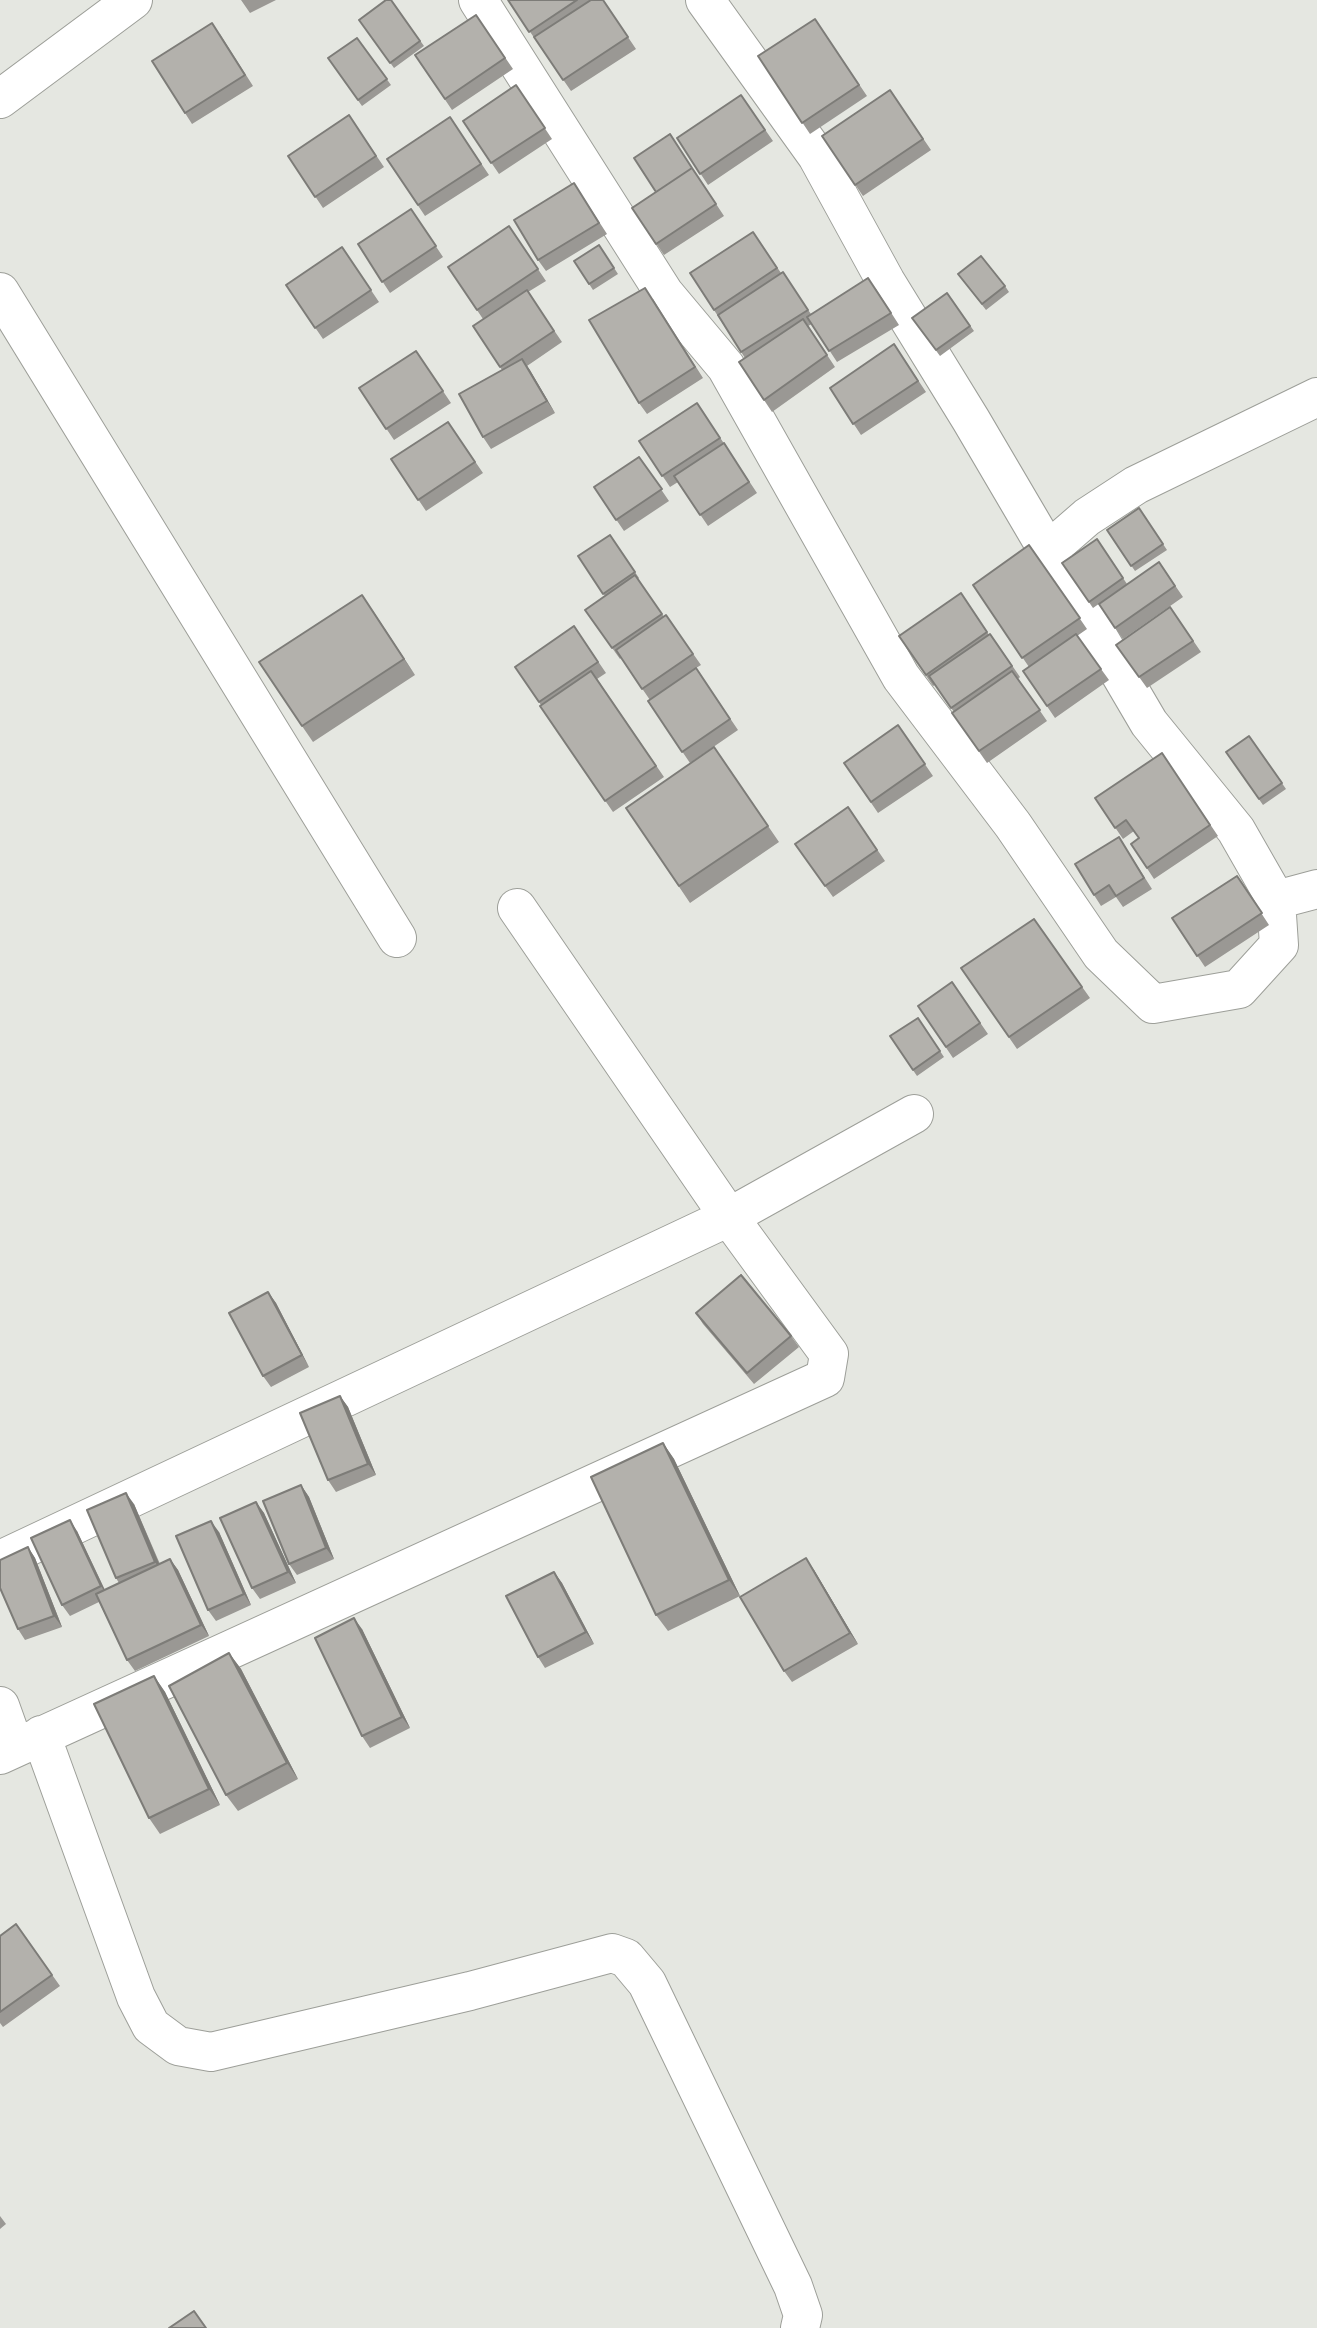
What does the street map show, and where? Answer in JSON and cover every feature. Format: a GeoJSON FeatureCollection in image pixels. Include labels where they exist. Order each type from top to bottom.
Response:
{"type":"FeatureCollection","features":[{"type":"Feature","properties":{"kind":"street"},"geometry":{"type":"LineString","coordinates":[[0,99],[133,0]]}},
{"type":"Feature","properties":{"kind":"street"},"geometry":{"type":"LineString","coordinates":[[478,0],[664,293],[726,367],[901,677],[1013,825],[1101,954],[1153,1004],[1239,989],[1279,945],[1276,900],[1236,830],[1149,723],[1049,550],[886,282],[817,156],[705,0]]}},
{"type":"Feature","properties":{"kind":"street"},"geometry":{"type":"LineString","coordinates":[[0,292],[397,938]]}},
{"type":"Feature","properties":{"kind":"street"},"geometry":{"type":"LineString","coordinates":[[1049,550],[1087,517],[1136,485],[1317,397]]}},
{"type":"Feature","properties":{"kind":"street"},"geometry":{"type":"LineString","coordinates":[[1276,900],[1317,889]]}},
{"type":"Feature","properties":{"kind":"street"},"geometry":{"type":"LineString","coordinates":[[19,1746],[825,1378],[829,1354],[729,1217],[517,908]]}},
{"type":"Feature","properties":{"kind":"street"},"geometry":{"type":"LineString","coordinates":[[0,1560],[729,1217],[914,1114]]}},
{"type":"Feature","properties":{"kind":"street"},"geometry":{"type":"LineString","coordinates":[[0,1706],[151,2026],[178,2046],[211,2052],[470,1991],[612,1953],[626,1958],[648,1983],[793,2286],[803,2315],[800,2328]]}},
{"type":"Feature","properties":{"kind":"building"},"geometry":{"type":"Polygon","coordinates":[[[386,0],[391,0],[420,41],[390,63],[359,20],[386,0]]]}},
{"type":"Feature","properties":{"kind":"building"},"geometry":{"type":"Polygon","coordinates":[[[508,0],[577,0],[529,32],[508,0]]]}},
{"type":"Feature","properties":{"kind":"building"},"geometry":{"type":"Polygon","coordinates":[[[591,0],[603,0],[628,37],[563,80],[534,37],[591,0]]]}},
{"type":"Feature","properties":{"kind":"building"},"geometry":{"type":"Polygon","coordinates":[[[476,15],[505,58],[445,99],[415,55],[476,15]]]}},
{"type":"Feature","properties":{"kind":"building"},"geometry":{"type":"Polygon","coordinates":[[[815,19],[859,85],[802,123],[758,56],[815,19]]]}},
{"type":"Feature","properties":{"kind":"building"},"geometry":{"type":"Polygon","coordinates":[[[212,23],[245,75],[185,113],[152,61],[212,23]]]}},
{"type":"Feature","properties":{"kind":"building"},"geometry":{"type":"Polygon","coordinates":[[[357,38],[387,79],[358,100],[328,58],[357,38]]]}},
{"type":"Feature","properties":{"kind":"building"},"geometry":{"type":"Polygon","coordinates":[[[516,85],[545,128],[491,163],[463,121],[516,85]]]}},
{"type":"Feature","properties":{"kind":"building"},"geometry":{"type":"Polygon","coordinates":[[[890,90],[923,139],[855,185],[822,136],[890,90]]]}},
{"type":"Feature","properties":{"kind":"building"},"geometry":{"type":"Polygon","coordinates":[[[741,95],[765,130],[700,174],[677,138],[741,95]]]}},
{"type":"Feature","properties":{"kind":"building"},"geometry":{"type":"Polygon","coordinates":[[[349,115],[376,156],[315,197],[288,156],[349,115]]]}},
{"type":"Feature","properties":{"kind":"building"},"geometry":{"type":"Polygon","coordinates":[[[450,117],[481,164],[418,205],[387,159],[450,117]]]}},
{"type":"Feature","properties":{"kind":"building"},"geometry":{"type":"Polygon","coordinates":[[[670,134],[692,168],[656,192],[634,158],[670,134]]]}},
{"type":"Feature","properties":{"kind":"building"},"geometry":{"type":"Polygon","coordinates":[[[692,168],[716,204],[656,244],[632,208],[692,168]]]}},
{"type":"Feature","properties":{"kind":"building"},"geometry":{"type":"Polygon","coordinates":[[[574,183],[599,223],[538,260],[514,220],[574,183]]]}},
{"type":"Feature","properties":{"kind":"building"},"geometry":{"type":"Polygon","coordinates":[[[411,209],[436,246],[382,282],[358,244],[411,209]]]}},
{"type":"Feature","properties":{"kind":"building"},"geometry":{"type":"Polygon","coordinates":[[[509,226],[538,269],[477,310],[448,267],[509,226]]]}},
{"type":"Feature","properties":{"kind":"building"},"geometry":{"type":"Polygon","coordinates":[[[753,232],[777,268],[714,310],[690,273],[753,232]]]}},
{"type":"Feature","properties":{"kind":"building"},"geometry":{"type":"Polygon","coordinates":[[[599,245],[614,268],[589,284],[574,261],[599,245]]]}},
{"type":"Feature","properties":{"kind":"building"},"geometry":{"type":"Polygon","coordinates":[[[342,247],[371,290],[315,328],[286,285],[342,247]]]}},
{"type":"Feature","properties":{"kind":"building"},"geometry":{"type":"Polygon","coordinates":[[[981,256],[1005,286],[982,304],[958,274],[981,256]]]}},
{"type":"Feature","properties":{"kind":"building"},"geometry":{"type":"Polygon","coordinates":[[[783,272],[808,310],[741,352],[718,315],[783,272]]]}},
{"type":"Feature","properties":{"kind":"building"},"geometry":{"type":"Polygon","coordinates":[[[868,278],[891,313],[829,351],[807,317],[868,278]]]}},
{"type":"Feature","properties":{"kind":"building"},"geometry":{"type":"Polygon","coordinates":[[[645,288],[695,367],[639,403],[589,320],[645,288]]]}},
{"type":"Feature","properties":{"kind":"building"},"geometry":{"type":"Polygon","coordinates":[[[527,290],[554,331],[500,367],[473,326],[527,290]]]}},
{"type":"Feature","properties":{"kind":"building"},"geometry":{"type":"Polygon","coordinates":[[[947,293],[970,326],[936,350],[912,318],[947,293]]]}},
{"type":"Feature","properties":{"kind":"building"},"geometry":{"type":"Polygon","coordinates":[[[803,319],[827,355],[764,400],[739,362],[803,319]]]}},
{"type":"Feature","properties":{"kind":"building"},"geometry":{"type":"Polygon","coordinates":[[[894,344],[918,381],[853,424],[830,388],[894,344]]]}},
{"type":"Feature","properties":{"kind":"building"},"geometry":{"type":"Polygon","coordinates":[[[416,351],[443,391],[386,429],[359,388],[416,351]]]}},
{"type":"Feature","properties":{"kind":"building"},"geometry":{"type":"Polygon","coordinates":[[[522,359],[547,401],[483,437],[459,394],[522,359]]]}},
{"type":"Feature","properties":{"kind":"building"},"geometry":{"type":"Polygon","coordinates":[[[697,403],[720,438],[662,476],[639,441],[697,403]]]}},
{"type":"Feature","properties":{"kind":"building"},"geometry":{"type":"Polygon","coordinates":[[[448,422],[475,462],[418,500],[391,459],[448,422]]]}},
{"type":"Feature","properties":{"kind":"building"},"geometry":{"type":"Polygon","coordinates":[[[724,443],[749,482],[700,515],[674,476],[724,443]]]}},
{"type":"Feature","properties":{"kind":"building"},"geometry":{"type":"Polygon","coordinates":[[[639,457],[662,489],[616,520],[594,487],[639,457]]]}},
{"type":"Feature","properties":{"kind":"building"},"geometry":{"type":"Polygon","coordinates":[[[1139,508],[1163,544],[1131,566],[1107,530],[1139,508]]]}},
{"type":"Feature","properties":{"kind":"building"},"geometry":{"type":"Polygon","coordinates":[[[610,535],[635,572],[603,594],[578,556],[610,535]]]}},
{"type":"Feature","properties":{"kind":"building"},"geometry":{"type":"Polygon","coordinates":[[[1097,539],[1123,578],[1089,602],[1062,563],[1097,539]]]}},
{"type":"Feature","properties":{"kind":"building"},"geometry":{"type":"Polygon","coordinates":[[[1029,545],[1080,618],[1022,658],[973,585],[1029,545]]]}},
{"type":"Feature","properties":{"kind":"building"},"geometry":{"type":"Polygon","coordinates":[[[1159,562],[1175,586],[1115,628],[1099,604],[1159,562]]]}},
{"type":"Feature","properties":{"kind":"building"},"geometry":{"type":"Polygon","coordinates":[[[635,575],[662,614],[612,648],[585,610],[635,575]]]}},
{"type":"Feature","properties":{"kind":"building"},"geometry":{"type":"Polygon","coordinates":[[[961,593],[987,632],[926,675],[899,636],[961,593]]]}},
{"type":"Feature","properties":{"kind":"building"},"geometry":{"type":"Polygon","coordinates":[[[362,595],[404,659],[302,726],[259,662],[362,595]]]}},
{"type":"Feature","properties":{"kind":"building"},"geometry":{"type":"Polygon","coordinates":[[[1170,607],[1193,641],[1139,677],[1116,645],[1170,607]]]}},
{"type":"Feature","properties":{"kind":"building"},"geometry":{"type":"Polygon","coordinates":[[[666,615],[693,654],[642,689],[616,650],[666,615]]]}},
{"type":"Feature","properties":{"kind":"building"},"geometry":{"type":"Polygon","coordinates":[[[574,626],[598,662],[539,702],[515,667],[574,626]]]}},
{"type":"Feature","properties":{"kind":"building"},"geometry":{"type":"Polygon","coordinates":[[[990,634],[1012,666],[951,708],[929,676],[990,634]]]}},
{"type":"Feature","properties":{"kind":"building"},"geometry":{"type":"Polygon","coordinates":[[[1076,634],[1101,669],[1047,706],[1023,671],[1076,634]]]}},
{"type":"Feature","properties":{"kind":"building"},"geometry":{"type":"Polygon","coordinates":[[[696,668],[730,719],[682,752],[648,701],[696,668]]]}},
{"type":"Feature","properties":{"kind":"building"},"geometry":{"type":"Polygon","coordinates":[[[591,671],[656,766],[605,801],[540,706],[591,671]]]}},
{"type":"Feature","properties":{"kind":"building"},"geometry":{"type":"Polygon","coordinates":[[[1012,671],[1040,710],[979,751],[952,713],[1012,671]]]}},
{"type":"Feature","properties":{"kind":"building"},"geometry":{"type":"Polygon","coordinates":[[[898,725],[925,764],[871,802],[844,763],[898,725]]]}},
{"type":"Feature","properties":{"kind":"building"},"geometry":{"type":"Polygon","coordinates":[[[1249,736],[1282,783],[1259,799],[1226,752],[1249,736]]]}},
{"type":"Feature","properties":{"kind":"building"},"geometry":{"type":"Polygon","coordinates":[[[714,747],[768,826],[679,886],[626,808],[714,747]]]}},
{"type":"Feature","properties":{"kind":"building"},"geometry":{"type":"Polygon","coordinates":[[[1162,753],[1210,825],[1147,868],[1131,844],[1139,838],[1126,820],[1115,828],[1095,798],[1162,753]]]}},
{"type":"Feature","properties":{"kind":"building"},"geometry":{"type":"Polygon","coordinates":[[[848,807],[877,850],[825,886],[795,844],[848,807]]]}},
{"type":"Feature","properties":{"kind":"building"},"geometry":{"type":"Polygon","coordinates":[[[1119,837],[1144,878],[1116,896],[1109,885],[1094,895],[1075,864],[1119,837]]]}},
{"type":"Feature","properties":{"kind":"building"},"geometry":{"type":"Polygon","coordinates":[[[1237,876],[1262,913],[1197,956],[1172,918],[1237,876]]]}},
{"type":"Feature","properties":{"kind":"building"},"geometry":{"type":"Polygon","coordinates":[[[1034,919],[1082,987],[1009,1037],[961,968],[1034,919]]]}},
{"type":"Feature","properties":{"kind":"building"},"geometry":{"type":"Polygon","coordinates":[[[952,982],[980,1023],[946,1047],[918,1006],[952,982]]]}},
{"type":"Feature","properties":{"kind":"building"},"geometry":{"type":"Polygon","coordinates":[[[918,1018],[940,1051],[913,1070],[890,1036],[918,1018]]]}},
{"type":"Feature","properties":{"kind":"building"},"geometry":{"type":"Polygon","coordinates":[[[741,1275],[791,1336],[747,1373],[696,1313],[741,1275]]]}},
{"type":"Feature","properties":{"kind":"building"},"geometry":{"type":"Polygon","coordinates":[[[268,1292],[302,1355],[263,1376],[229,1313],[268,1292]]]}},
{"type":"Feature","properties":{"kind":"building"},"geometry":{"type":"Polygon","coordinates":[[[340,1396],[368,1464],[328,1480],[300,1413],[340,1396]]]}},
{"type":"Feature","properties":{"kind":"building"},"geometry":{"type":"Polygon","coordinates":[[[663,1443],[729,1580],[656,1615],[591,1477],[663,1443]]]}},
{"type":"Feature","properties":{"kind":"building"},"geometry":{"type":"Polygon","coordinates":[[[301,1485],[326,1548],[289,1564],[263,1501],[301,1485]]]}},
{"type":"Feature","properties":{"kind":"building"},"geometry":{"type":"Polygon","coordinates":[[[126,1493],[155,1562],[116,1578],[87,1510],[126,1493]]]}},
{"type":"Feature","properties":{"kind":"building"},"geometry":{"type":"Polygon","coordinates":[[[256,1502],[288,1572],[252,1588],[220,1518],[256,1502]]]}},
{"type":"Feature","properties":{"kind":"building"},"geometry":{"type":"Polygon","coordinates":[[[70,1520],[101,1586],[62,1605],[31,1538],[70,1520]]]}},
{"type":"Feature","properties":{"kind":"building"},"geometry":{"type":"Polygon","coordinates":[[[211,1521],[244,1594],[208,1610],[176,1536],[211,1521]]]}},
{"type":"Feature","properties":{"kind":"building"},"geometry":{"type":"Polygon","coordinates":[[[28,1547],[54,1616],[18,1629],[0,1588],[0,1560],[28,1547]]]}},
{"type":"Feature","properties":{"kind":"building"},"geometry":{"type":"Polygon","coordinates":[[[806,1558],[850,1633],[784,1671],[740,1597],[806,1558]]]}},
{"type":"Feature","properties":{"kind":"building"},"geometry":{"type":"Polygon","coordinates":[[[170,1559],[201,1625],[127,1660],[96,1594],[170,1559]]]}},
{"type":"Feature","properties":{"kind":"building"},"geometry":{"type":"Polygon","coordinates":[[[554,1572],[586,1632],[538,1657],[506,1596],[554,1572]]]}},
{"type":"Feature","properties":{"kind":"building"},"geometry":{"type":"Polygon","coordinates":[[[354,1618],[402,1717],[362,1736],[315,1638],[354,1618]]]}},
{"type":"Feature","properties":{"kind":"building"},"geometry":{"type":"Polygon","coordinates":[[[229,1653],[287,1763],[226,1795],[169,1686],[229,1653]]]}},
{"type":"Feature","properties":{"kind":"building"},"geometry":{"type":"Polygon","coordinates":[[[154,1676],[209,1789],[149,1818],[94,1704],[154,1676]]]}},
{"type":"Feature","properties":{"kind":"building"},"geometry":{"type":"Polygon","coordinates":[[[16,1924],[52,1975],[0,2012],[0,1936],[16,1924]]]}},
{"type":"Feature","properties":{"kind":"building"},"geometry":{"type":"Polygon","coordinates":[[[194,2311],[206,2328],[169,2328],[194,2311]]]}}]}
